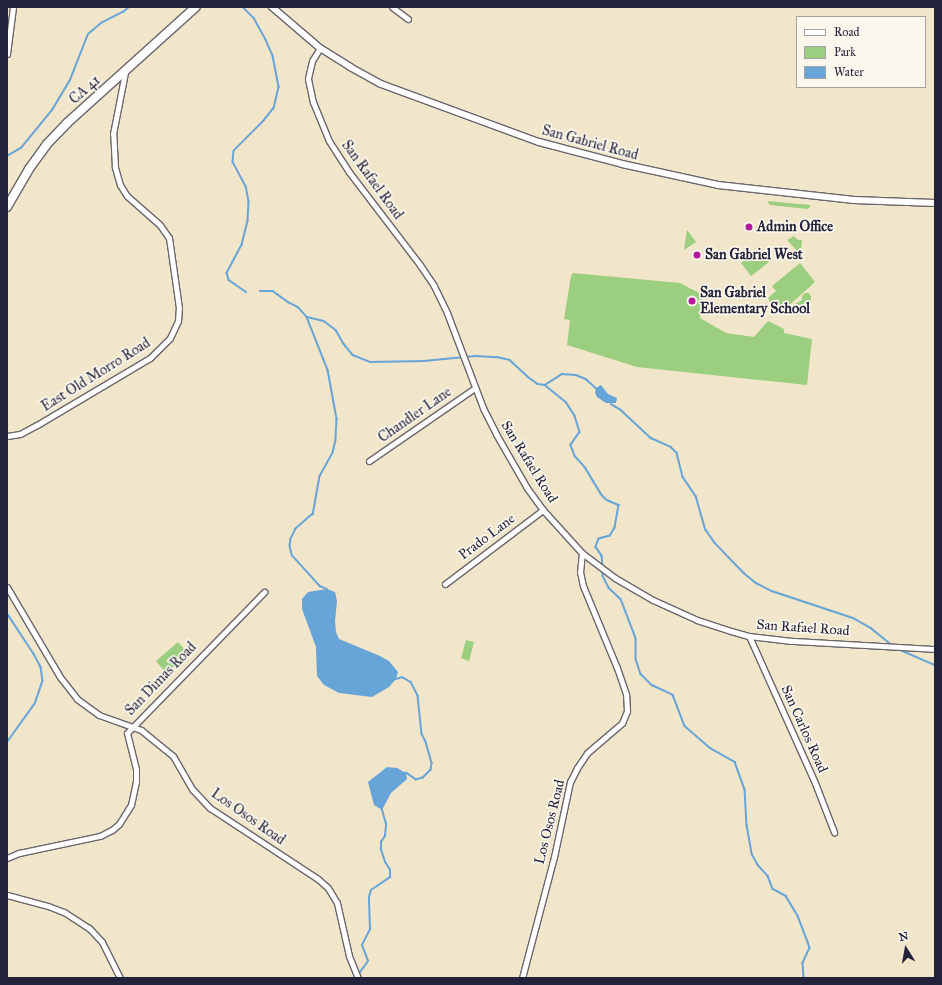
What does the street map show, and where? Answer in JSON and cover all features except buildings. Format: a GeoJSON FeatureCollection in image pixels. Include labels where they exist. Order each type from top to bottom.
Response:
{"type":"FeatureCollection","features":[{"type":"Feature","properties":{"kind":"main road","name":"CA 41"},"geometry":{"type":"LineString","coordinates":[[7,207],[29,169],[47,144],[67,123],[126,72],[196,7]]}},
{"type":"Feature","properties":{"kind":"street"},"geometry":{"type":"LineString","coordinates":[[7,54],[13,7]]}},
{"type":"Feature","properties":{"kind":"street","name":"San Gabriel Road"},"geometry":{"type":"LineString","coordinates":[[272,7],[320,48],[350,68],[395,90],[539,142],[688,180],[748,189],[854,200],[935,203]]}},
{"type":"Feature","properties":{"kind":"street"},"geometry":{"type":"LineString","coordinates":[[392,7],[408,19]]}},
{"type":"Feature","properties":{"kind":"street","name":"San Rafael Road"},"geometry":{"type":"LineString","coordinates":[[320,48],[312,61],[308,78],[313,102],[324,129],[349,172],[420,264],[434,286],[447,313],[475,388],[496,434],[527,488],[543,510],[582,554],[615,578],[653,600],[697,620],[749,636],[802,642],[935,649]]}},
{"type":"Feature","properties":{"kind":"street","name":"East Old Morro Road"},"geometry":{"type":"LineString","coordinates":[[7,436],[20,434],[37,425],[150,358],[170,338],[178,322],[179,308],[169,238],[160,226],[127,196],[120,185],[115,167],[113,134],[126,72]]}},
{"type":"Feature","properties":{"kind":"street","name":"Chandler Lane"},"geometry":{"type":"LineString","coordinates":[[369,461],[475,388]]}},
{"type":"Feature","properties":{"kind":"street","name":"Prado Lane"},"geometry":{"type":"LineString","coordinates":[[445,584],[543,510]]}},
{"type":"Feature","properties":{"kind":"street","name":"Los Osos Road"},"geometry":{"type":"LineString","coordinates":[[522,978],[554,857],[570,782],[583,758],[592,748],[622,723],[627,711],[626,694],[617,668],[583,586],[580,572],[582,554]]}},
{"type":"Feature","properties":{"kind":"street","name":"Los Osos Road"},"geometry":{"type":"LineString","coordinates":[[7,587],[60,677],[77,699],[91,711],[131,728],[141,730],[173,756],[193,790],[210,808],[324,883],[337,903],[349,956],[358,978]]}},
{"type":"Feature","properties":{"kind":"street","name":"San Dimas Road"},"geometry":{"type":"LineString","coordinates":[[7,858],[19,853],[100,836],[112,830],[119,824],[131,805],[136,782],[136,769],[126,733],[264,592]]}},
{"type":"Feature","properties":{"kind":"street","name":"San Carlos Road"},"geometry":{"type":"LineString","coordinates":[[749,636],[815,783],[834,832]]}},
{"type":"Feature","properties":{"kind":"street"},"geometry":{"type":"LineString","coordinates":[[7,895],[64,912],[85,925],[94,932],[102,942],[120,978]]}},
{"type":"Feature","properties":{"kind":"green space"},"geometry":{"type":"Polygon","coordinates":[[[767,201],[810,205],[810,207],[807,209],[770,205],[767,201]]]}},
{"type":"Feature","properties":{"kind":"green space"},"geometry":{"type":"Polygon","coordinates":[[[687,230],[696,242],[684,250],[687,230]]]}},
{"type":"Feature","properties":{"kind":"green space"},"geometry":{"type":"Polygon","coordinates":[[[794,236],[798,240],[802,240],[801,252],[799,253],[787,240],[794,236]]]}},
{"type":"Feature","properties":{"kind":"green space"},"geometry":{"type":"Polygon","coordinates":[[[758,249],[769,262],[751,276],[741,263],[758,249]]]}},
{"type":"Feature","properties":{"kind":"green space"},"geometry":{"type":"Polygon","coordinates":[[[800,263],[815,282],[783,311],[776,310],[772,307],[768,298],[776,291],[772,286],[800,263]]]}},
{"type":"Feature","properties":{"kind":"green space"},"geometry":{"type":"Polygon","coordinates":[[[573,273],[680,283],[699,293],[701,298],[700,318],[726,333],[754,337],[768,321],[784,329],[784,333],[812,339],[807,385],[637,367],[567,345],[570,320],[564,319],[571,276],[573,273]]]}},
{"type":"Feature","properties":{"kind":"green space"},"geometry":{"type":"Polygon","coordinates":[[[805,293],[809,293],[811,297],[809,311],[804,314],[796,313],[795,304],[802,300],[802,296],[805,293]]]}},
{"type":"Feature","properties":{"kind":"green space"},"geometry":{"type":"Polygon","coordinates":[[[466,640],[474,642],[469,661],[461,658],[466,640]]]}},
{"type":"Feature","properties":{"kind":"green space"},"geometry":{"type":"Polygon","coordinates":[[[178,642],[189,654],[166,673],[156,661],[178,642]]]}},
{"type":"Feature","properties":{"kind":"water"},"geometry":{"type":"Polygon","coordinates":[[[601,385],[608,394],[617,398],[616,403],[606,403],[597,397],[595,393],[596,388],[601,385]]]}},
{"type":"Feature","properties":{"kind":"water"},"geometry":{"type":"Polygon","coordinates":[[[327,589],[335,592],[337,601],[335,621],[336,632],[339,639],[389,661],[398,672],[396,679],[389,687],[372,697],[339,693],[324,685],[317,676],[316,647],[302,609],[302,599],[308,592],[327,589]]]}},
{"type":"Feature","properties":{"kind":"water"},"geometry":{"type":"Polygon","coordinates":[[[387,767],[397,768],[406,773],[407,779],[391,793],[382,810],[374,805],[368,782],[387,767]]]}},
{"type":"Feature","properties":{"kind":"waterway"},"geometry":{"type":"LineString","coordinates":[[7,156],[21,148],[52,110],[70,80],[88,34],[101,23],[123,12],[129,7]]}},
{"type":"Feature","properties":{"kind":"waterway"},"geometry":{"type":"LineString","coordinates":[[243,7],[254,18],[266,40],[273,56],[279,87],[274,108],[264,121],[234,151],[233,162],[246,186],[249,202],[248,221],[242,245],[227,273],[229,280],[246,292]]}},
{"type":"Feature","properties":{"kind":"waterway"},"geometry":{"type":"LineString","coordinates":[[260,291],[273,291],[298,307],[307,317],[328,370],[337,419],[336,440],[333,453],[320,476],[313,514],[296,529],[291,539],[290,546],[292,555],[320,586],[327,589]]}},
{"type":"Feature","properties":{"kind":"waterway"},"geometry":{"type":"LineString","coordinates":[[307,317],[324,321],[336,330],[344,344],[353,355],[370,362],[424,361],[475,356],[497,357],[510,360],[528,377],[538,384],[545,385],[566,402],[575,416],[580,432],[571,445],[575,456],[585,467],[601,494],[607,500],[619,505],[615,528],[610,536],[599,539],[596,547],[602,556],[603,567]]}},
{"type":"Feature","properties":{"kind":"waterway"},"geometry":{"type":"LineString","coordinates":[[545,385],[562,374],[576,375],[586,379],[596,388]]}},
{"type":"Feature","properties":{"kind":"waterway"},"geometry":{"type":"LineString","coordinates":[[611,404],[621,410],[651,438],[671,447],[677,453],[683,477],[696,496],[706,530],[715,543],[744,573],[756,583],[772,591],[853,618],[871,628],[892,645]]}},
{"type":"Feature","properties":{"kind":"waterway"},"geometry":{"type":"LineString","coordinates":[[603,571],[603,576],[609,588],[621,599],[636,638],[636,659],[641,674],[652,685],[673,695],[685,726],[710,748],[735,762],[745,789],[747,825],[752,854],[758,865],[768,876],[773,889],[786,896],[798,916],[810,948],[803,963],[804,978]]}},
{"type":"Feature","properties":{"kind":"waterway"},"geometry":{"type":"LineString","coordinates":[[7,613],[41,667],[43,681],[35,704],[7,743]]}},
{"type":"Feature","properties":{"kind":"waterway"},"geometry":{"type":"LineString","coordinates":[[898,649],[935,665]]}},
{"type":"Feature","properties":{"kind":"waterway"},"geometry":{"type":"LineString","coordinates":[[396,679],[402,677],[411,682],[418,696],[422,734],[432,763],[431,770],[423,778],[416,780],[406,773]]}},
{"type":"Feature","properties":{"kind":"waterway"},"geometry":{"type":"LineString","coordinates":[[358,975],[368,961],[362,945],[370,929],[369,897],[371,890],[390,877],[390,870],[385,862],[381,850],[381,842],[385,836],[386,824],[382,810]]}},
{"type":"Feature","properties":{"kind":"place","name":"Admin Office"},"geometry":{"type":"Point","coordinates":[749,227]}},
{"type":"Feature","properties":{"kind":"place","name":"San Gabriel West"},"geometry":{"type":"Point","coordinates":[697,255]}},
{"type":"Feature","properties":{"kind":"place","name":"San Gabriel Elementary School"},"geometry":{"type":"Point","coordinates":[692,301]}}]}
